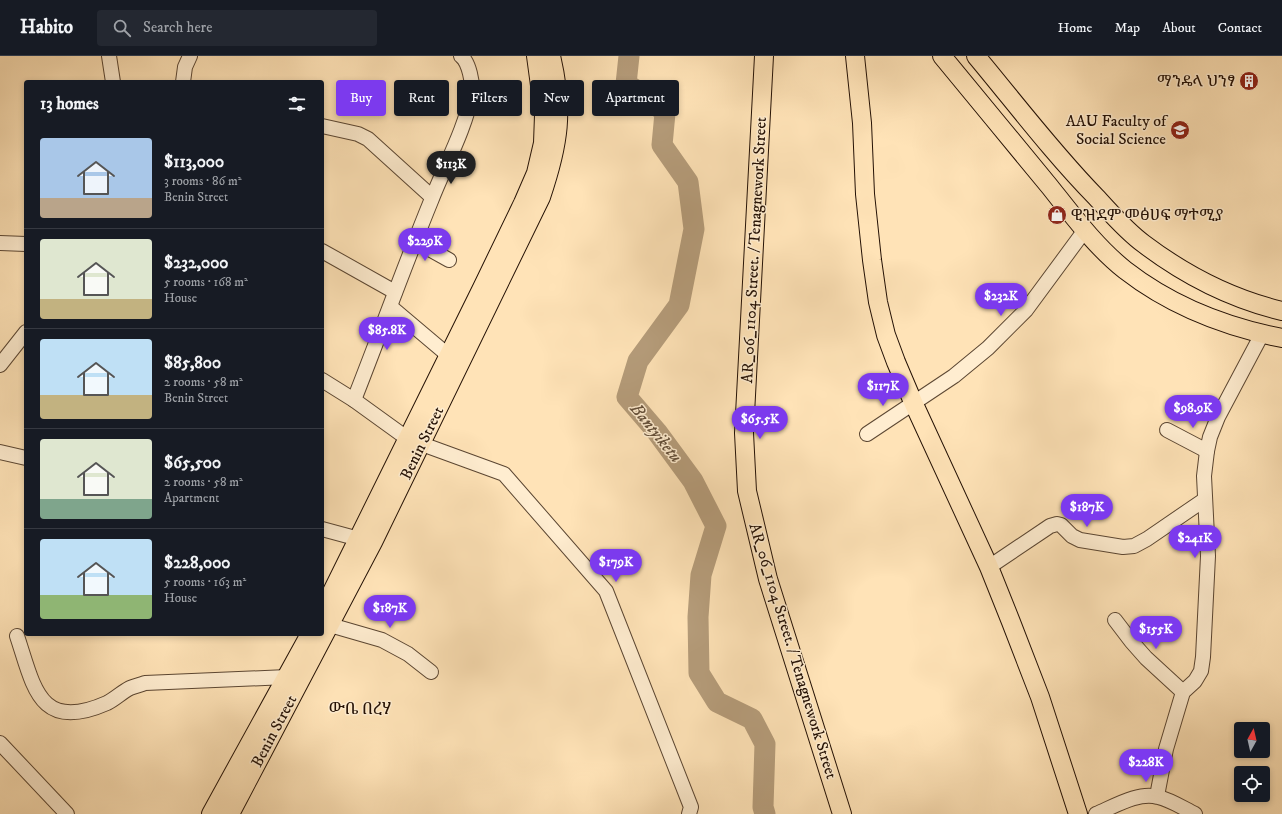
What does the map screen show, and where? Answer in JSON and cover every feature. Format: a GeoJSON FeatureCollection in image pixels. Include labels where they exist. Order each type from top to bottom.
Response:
{"type":"FeatureCollection","features":[{"type":"Feature","properties":{"kind":"main road","name":"Benin Street"},"geometry":{"type":"LineString","coordinates":[[325,620],[455,358],[536,173],[544,143],[544,115],[536,56]]}},
{"type":"Feature","properties":{"kind":"main road","name":"Benin Street"},"geometry":{"type":"LineString","coordinates":[[455,358],[541,197],[551,170],[558,132],[559,104],[557,80],[551,56]]}},
{"type":"Feature","properties":{"kind":"main road","name":"AR_06_1104 Street. / Tenagnework Street"},"geometry":{"type":"LineString","coordinates":[[764,56],[744,433],[747,491],[768,579],[842,814]]}},
{"type":"Feature","properties":{"kind":"main road"},"geometry":{"type":"LineString","coordinates":[[855,56],[862,124],[865,194],[878,302],[886,335],[913,402],[989,567],[1040,697],[1078,814]]}},
{"type":"Feature","properties":{"kind":"main road"},"geometry":{"type":"LineString","coordinates":[[942,56],[1085,230],[1113,260],[1125,270],[1148,286],[1183,305],[1221,322],[1262,334],[1282,338]]}},
{"type":"Feature","properties":{"kind":"main road"},"geometry":{"type":"LineString","coordinates":[[976,56],[1075,176],[1109,212],[1143,244],[1185,273],[1249,302],[1282,311]]}},
{"type":"Feature","properties":{"kind":"main road","name":"Benin Street"},"geometry":{"type":"LineString","coordinates":[[325,620],[359,539],[415,441]]}},
{"type":"Feature","properties":{"kind":"main road","name":"Benin Street"},"geometry":{"type":"LineString","coordinates":[[212,814],[294,679],[309,636]]}},
{"type":"Feature","properties":{"kind":"main road","name":"Benin Street"},"geometry":{"type":"LineString","coordinates":[[230,814],[294,679],[317,636]]}},
{"type":"Feature","properties":{"kind":"street"},"geometry":{"type":"LineString","coordinates":[[109,56],[113,80]]}},
{"type":"Feature","properties":{"kind":"street"},"geometry":{"type":"LineString","coordinates":[[183,80],[184,67],[190,56]]}},
{"type":"Feature","properties":{"kind":"street"},"geometry":{"type":"LineString","coordinates":[[354,400],[432,197],[464,121],[472,91],[470,72],[464,58],[461,56]]}},
{"type":"Feature","properties":{"kind":"street"},"geometry":{"type":"LineString","coordinates":[[324,126],[358,134],[368,139],[432,197]]}},
{"type":"Feature","properties":{"kind":"street"},"geometry":{"type":"LineString","coordinates":[[867,434],[954,376],[988,348],[1026,310],[1085,230]]}},
{"type":"Feature","properties":{"kind":"street"},"geometry":{"type":"LineString","coordinates":[[415,241],[449,260]]}},
{"type":"Feature","properties":{"kind":"street"},"geometry":{"type":"LineString","coordinates":[[0,243],[24,244]]}},
{"type":"Feature","properties":{"kind":"street"},"geometry":{"type":"LineString","coordinates":[[324,252],[395,292]]}},
{"type":"Feature","properties":{"kind":"street"},"geometry":{"type":"LineString","coordinates":[[391,307],[455,358]]}},
{"type":"Feature","properties":{"kind":"street"},"geometry":{"type":"LineString","coordinates":[[1157,796],[1166,749],[1184,692],[1195,681],[1201,672],[1204,657],[1208,556],[1204,476],[1210,437],[1218,417],[1262,334]]}},
{"type":"Feature","properties":{"kind":"street"},"geometry":{"type":"LineString","coordinates":[[0,366],[24,335]]}},
{"type":"Feature","properties":{"kind":"street"},"geometry":{"type":"LineString","coordinates":[[324,381],[415,441],[504,474],[606,591],[691,807],[689,814]]}},
{"type":"Feature","properties":{"kind":"street"},"geometry":{"type":"LineString","coordinates":[[1167,430],[1207,451]]}},
{"type":"Feature","properties":{"kind":"street"},"geometry":{"type":"LineString","coordinates":[[0,452],[23,454]]}},
{"type":"Feature","properties":{"kind":"street"},"geometry":{"type":"LineString","coordinates":[[989,567],[1050,526],[1057,524],[1061,525],[1072,536],[1080,540],[1123,547],[1134,546],[1147,539],[1204,500]]}},
{"type":"Feature","properties":{"kind":"street"},"geometry":{"type":"LineString","coordinates":[[324,530],[359,539]]}},
{"type":"Feature","properties":{"kind":"street"},"geometry":{"type":"LineString","coordinates":[[325,620],[382,640],[408,654],[431,672]]}},
{"type":"Feature","properties":{"kind":"street"},"geometry":{"type":"LineString","coordinates":[[1115,620],[1130,642],[1184,692]]}},
{"type":"Feature","properties":{"kind":"street"},"geometry":{"type":"LineString","coordinates":[[17,636],[34,686],[42,699],[51,708],[67,713],[89,710],[109,702],[129,688],[145,684],[294,679]]}},
{"type":"Feature","properties":{"kind":"street"},"geometry":{"type":"LineString","coordinates":[[0,744],[67,814]]}},
{"type":"Feature","properties":{"kind":"street"},"geometry":{"type":"LineString","coordinates":[[1096,814],[1128,800],[1145,796],[1157,796],[1175,803],[1195,814]]}},
{"type":"Feature","properties":{"kind":"waterway","name":"Bantyiketu"},"geometry":{"type":"LineString","coordinates":[[629,56],[626,84],[651,99],[665,113],[662,145],[688,182],[694,229],[679,305],[638,361],[627,397],[657,432],[693,481],[716,526],[701,575],[698,617],[699,673],[717,702],[752,719],[765,744],[763,807],[765,814]]}},
{"type":"Feature","properties":{"kind":"place","name":"ማንዴላ ህንፃ"},"geometry":{"type":"Point","coordinates":[1249,81]}},
{"type":"Feature","properties":{"kind":"place","name":"AAU Faculty of Social Science"},"geometry":{"type":"Point","coordinates":[1180,130]}},
{"type":"Feature","properties":{"kind":"place","name":"ዊዝደም መፅሀፍ ማተሚያ"},"geometry":{"type":"Point","coordinates":[1057,215]}},
{"type":"Feature","properties":{"kind":"district","name":"ውቤ በረሃ"},"geometry":{"type":"Point","coordinates":[360,709]}}]}
